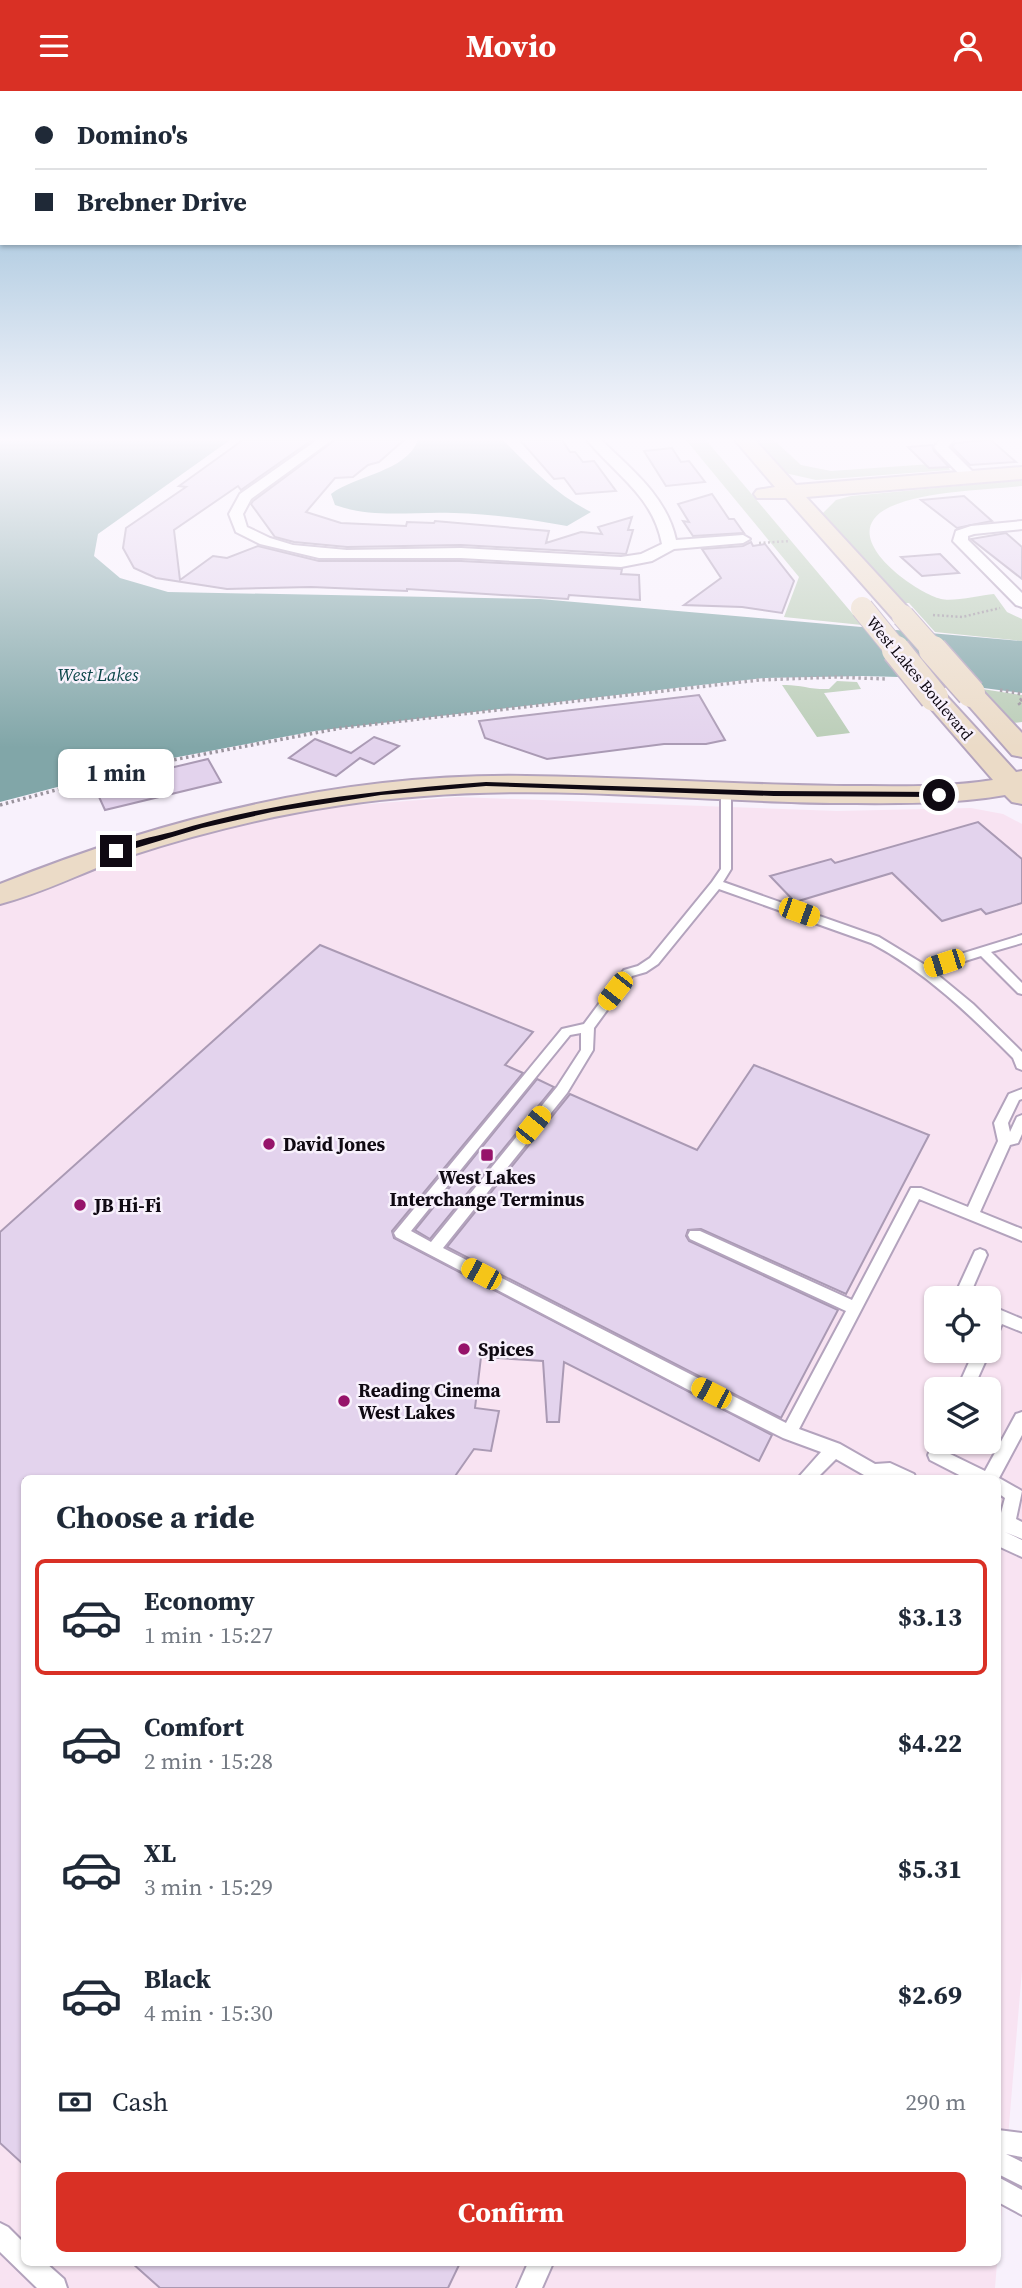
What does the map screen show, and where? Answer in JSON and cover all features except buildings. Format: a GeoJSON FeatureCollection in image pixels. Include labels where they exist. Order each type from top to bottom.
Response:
{"type":"FeatureCollection","features":[{"type":"Feature","properties":{"kind":"main road","name":"West Lakes Boulevard"},"geometry":{"type":"LineString","coordinates":[[836,543],[1022,749]]}},
{"type":"Feature","properties":{"kind":"main road","name":"West Lakes Boulevard"},"geometry":{"type":"LineString","coordinates":[[855,599],[934,697],[990,761],[1020,789]]}},
{"type":"Feature","properties":{"kind":"main road"},"geometry":{"type":"LineString","coordinates":[[0,895],[49,873],[199,826],[272,809],[381,792],[486,784],[890,793],[994,800],[1020,789],[992,734],[990,714]]}},
{"type":"Feature","properties":{"kind":"main road"},"geometry":{"type":"LineString","coordinates":[[890,793],[940,783],[990,761]]}},
{"type":"Feature","properties":{"kind":"street"},"geometry":{"type":"LineString","coordinates":[[266,543],[301,552],[459,552],[621,562],[647,558],[670,545],[700,543]]}},
{"type":"Feature","properties":{"kind":"street"},"geometry":{"type":"LineString","coordinates":[[961,543],[1015,604]]}},
{"type":"Feature","properties":{"kind":"lane"},"geometry":{"type":"LineString","coordinates":[[434,1249],[562,1090],[587,1049],[588,1027],[628,973],[642,969],[654,961],[717,884],[726,869],[726,791]]}},
{"type":"Feature","properties":{"kind":"lane"},"geometry":{"type":"LineString","coordinates":[[717,884],[875,940],[900,952],[941,980],[1018,1056],[1022,1065]]}},
{"type":"Feature","properties":{"kind":"lane"},"geometry":{"type":"LineString","coordinates":[[925,969],[1022,939]]}},
{"type":"Feature","properties":{"kind":"lane"},"geometry":{"type":"LineString","coordinates":[[983,951],[1022,990]]}},
{"type":"Feature","properties":{"kind":"lane"},"geometry":{"type":"LineString","coordinates":[[588,1027],[566,1032],[401,1233],[789,1433],[834,1449],[880,1475]]}},
{"type":"Feature","properties":{"kind":"lane"},"geometry":{"type":"LineString","coordinates":[[971,1215],[1005,1141],[1002,1123],[1014,1097],[1022,1094]]}},
{"type":"Feature","properties":{"kind":"lane"},"geometry":{"type":"LineString","coordinates":[[1005,1141],[1013,1139],[1022,1120]]}},
{"type":"Feature","properties":{"kind":"lane"},"geometry":{"type":"LineString","coordinates":[[789,1433],[916,1192],[1022,1235]]}},
{"type":"Feature","properties":{"kind":"lane"},"geometry":{"type":"LineString","coordinates":[[695,1235],[855,1308]]}},
{"type":"Feature","properties":{"kind":"lane"},"geometry":{"type":"LineString","coordinates":[[966,1286],[980,1255]]}},
{"type":"Feature","properties":{"kind":"lane"},"geometry":{"type":"LineString","coordinates":[[1001,1317],[1022,1326]]}},
{"type":"Feature","properties":{"kind":"lane"},"geometry":{"type":"LineString","coordinates":[[991,1475],[1022,1419]]}},
{"type":"Feature","properties":{"kind":"lane"},"geometry":{"type":"LineString","coordinates":[[809,1475],[834,1449]]}},
{"type":"Feature","properties":{"kind":"lane"},"geometry":{"type":"LineString","coordinates":[[936,1454],[976,1475]]}},
{"type":"Feature","properties":{"kind":"lane"},"geometry":{"type":"LineString","coordinates":[[870,1469],[899,1475]]}},
{"type":"Feature","properties":{"kind":"lane"},"geometry":{"type":"LineString","coordinates":[[1001,1487],[1019,1496],[1006,1528],[1022,1549]]}},
{"type":"Feature","properties":{"kind":"lane"},"geometry":{"type":"LineString","coordinates":[[1001,2142],[1022,2145]]}},
{"type":"Feature","properties":{"kind":"lane"},"geometry":{"type":"LineString","coordinates":[[1001,2164],[1022,2174]]}},
{"type":"Feature","properties":{"kind":"lane"},"geometry":{"type":"LineString","coordinates":[[1001,2191],[1022,2203]]}},
{"type":"Feature","properties":{"kind":"lane"},"geometry":{"type":"LineString","coordinates":[[0,2235],[21,2256]]}},
{"type":"Feature","properties":{"kind":"lane"},"geometry":{"type":"LineString","coordinates":[[32,2266],[55,2288]]}},
{"type":"Feature","properties":{"kind":"lane"},"geometry":{"type":"LineString","coordinates":[[529,2288],[540,2266]]}},
{"type":"Feature","properties":{"kind":"path"},"geometry":{"type":"LineString","coordinates":[[930,615],[962,617],[1015,604]]}},
{"type":"Feature","properties":{"kind":"path"},"geometry":{"type":"LineString","coordinates":[[0,805],[157,763],[341,728],[759,680],[835,677],[891,679]]}},
{"type":"Feature","properties":{"kind":"path"},"geometry":{"type":"LineString","coordinates":[[1022,699],[1018,702],[1022,706]]}},
{"type":"Feature","properties":{"kind":"shaded area"},"geometry":{"type":"Polygon","coordinates":[[[771,543],[792,543],[862,625],[784,617],[799,577],[771,543]]]}},
{"type":"Feature","properties":{"kind":"shaded area"},"geometry":{"type":"Polygon","coordinates":[[[848,543],[872,543],[890,568],[903,579],[941,599],[953,600],[994,594],[1007,612],[1022,619],[1022,641],[935,632],[909,603],[903,603],[848,543]]]}},
{"type":"Feature","properties":{"kind":"shaded area"},"geometry":{"type":"Polygon","coordinates":[[[837,681],[857,682],[861,689],[824,693],[850,733],[817,737],[782,685],[829,689],[837,681]]]}},
{"type":"Feature","properties":{"kind":"shaded area"},"geometry":{"type":"Polygon","coordinates":[[[982,689],[1022,695],[1022,722],[1013,723],[982,689]]]}},
{"type":"Feature","properties":{"kind":"shaded area"},"geometry":{"type":"Polygon","coordinates":[[[458,797],[837,811],[971,808],[1003,814],[1022,824],[1022,1970],[1001,2221],[1001,1475],[21,1475],[21,2266],[997,2266],[995,2288],[0,2288],[0,904],[86,870],[248,821],[343,806],[458,797]]]}},
{"type":"Feature","properties":{"kind":"water","name":"West Lakes"},"geometry":{"type":"Polygon","coordinates":[[[0,543],[96,543],[94,556],[120,578],[168,592],[540,599],[1022,641],[1022,693],[899,677],[765,678],[315,731],[157,761],[0,802],[0,543]]]}},
{"type":"Feature","properties":{"kind":"place","name":"David Jones"},"geometry":{"type":"Point","coordinates":[269,1144]}},
{"type":"Feature","properties":{"kind":"place","name":"West Lakes Interchange Terminus"},"geometry":{"type":"Point","coordinates":[487,1155]}},
{"type":"Feature","properties":{"kind":"place","name":"JB Hi-Fi"},"geometry":{"type":"Point","coordinates":[80,1205]}},
{"type":"Feature","properties":{"kind":"place","name":"Spices"},"geometry":{"type":"Point","coordinates":[464,1349]}},
{"type":"Feature","properties":{"kind":"place","name":"Reading Cinema West Lakes"},"geometry":{"type":"Point","coordinates":[344,1401]}},
{"type":"Feature","properties":{"kind":"route"},"geometry":{"type":"LineString","coordinates":[[116,851],[199,826],[272,809],[381,792],[486,784],[939,795]]}}]}
